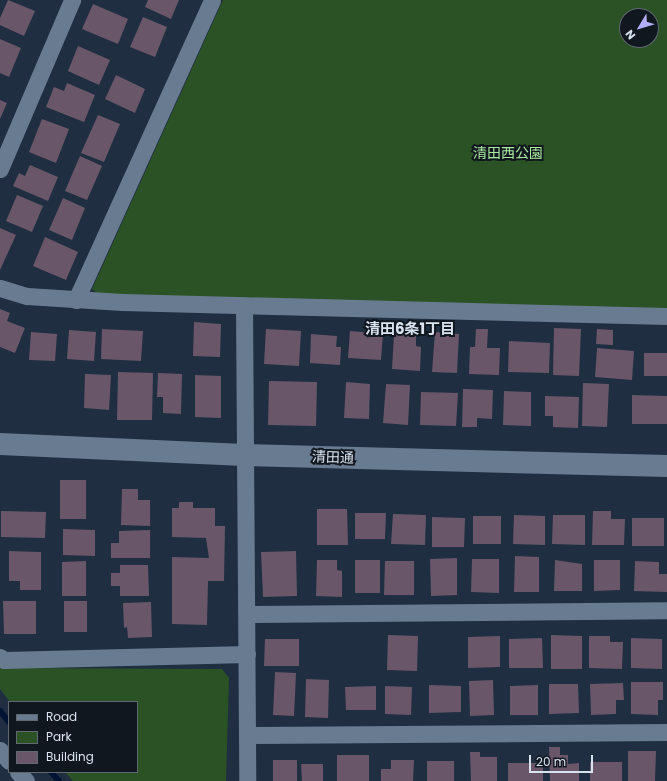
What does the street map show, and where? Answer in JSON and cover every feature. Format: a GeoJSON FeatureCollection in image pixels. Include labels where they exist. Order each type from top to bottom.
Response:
{"type":"FeatureCollection","features":[{"type":"Feature","properties":{"kind":"street"},"geometry":{"type":"LineString","coordinates":[[0,169],[72,0]]}},
{"type":"Feature","properties":{"kind":"street"},"geometry":{"type":"LineString","coordinates":[[76,300],[212,0]]}},
{"type":"Feature","properties":{"kind":"street"},"geometry":{"type":"LineString","coordinates":[[0,288],[27,296],[76,300],[244,306],[667,316]]}},
{"type":"Feature","properties":{"kind":"street"},"geometry":{"type":"LineString","coordinates":[[244,306],[244,455],[247,614],[246,781]]}},
{"type":"Feature","properties":{"kind":"street","name":"清田通"},"geometry":{"type":"LineString","coordinates":[[0,444],[244,455],[667,466]]}},
{"type":"Feature","properties":{"kind":"street"},"geometry":{"type":"LineString","coordinates":[[247,614],[667,610]]}},
{"type":"Feature","properties":{"kind":"street"},"geometry":{"type":"LineString","coordinates":[[0,657],[12,660],[247,654]]}},
{"type":"Feature","properties":{"kind":"street"},"geometry":{"type":"LineString","coordinates":[[247,735],[667,732]]}},
{"type":"Feature","properties":{"kind":"street"},"geometry":{"type":"LineString","coordinates":[[0,750],[8,760]]}},
{"type":"Feature","properties":{"kind":"street"},"geometry":{"type":"LineString","coordinates":[[19,773],[26,781]]}},
{"type":"Feature","properties":{"kind":"green space","name":"清田西公園"},"geometry":{"type":"Polygon","coordinates":[[[223,0],[667,0],[667,311],[102,297],[92,289],[223,0]]]}},
{"type":"Feature","properties":{"kind":"green space"},"geometry":{"type":"Polygon","coordinates":[[[0,668],[222,669],[229,678],[226,781],[73,781],[66,773],[138,773],[138,701],[9,701],[0,689],[0,668]]]}},
{"type":"Feature","properties":{"kind":"building"},"geometry":{"type":"Polygon","coordinates":[[[8,0],[35,11],[24,36],[0,25],[0,18],[8,0]]]}},
{"type":"Feature","properties":{"kind":"building"},"geometry":{"type":"Polygon","coordinates":[[[148,0],[179,0],[171,19],[145,7],[148,0]]]}},
{"type":"Feature","properties":{"kind":"building"},"geometry":{"type":"Polygon","coordinates":[[[93,4],[128,19],[118,44],[82,29],[93,4]]]}},
{"type":"Feature","properties":{"kind":"building"},"geometry":{"type":"Polygon","coordinates":[[[143,17],[167,27],[155,57],[130,47],[143,17]]]}},
{"type":"Feature","properties":{"kind":"building"},"geometry":{"type":"Polygon","coordinates":[[[0,39],[21,48],[9,77],[0,73],[0,39]]]}},
{"type":"Feature","properties":{"kind":"building"},"geometry":{"type":"Polygon","coordinates":[[[78,46],[110,60],[99,85],[68,71],[78,46]]]}},
{"type":"Feature","properties":{"kind":"building"},"geometry":{"type":"Polygon","coordinates":[[[116,75],[145,89],[135,113],[105,99],[116,75]]]}},
{"type":"Feature","properties":{"kind":"building"},"geometry":{"type":"Polygon","coordinates":[[[67,83],[95,95],[84,122],[46,107],[54,87],[64,91],[67,83]]]}},
{"type":"Feature","properties":{"kind":"building"},"geometry":{"type":"Polygon","coordinates":[[[0,100],[7,103],[0,119],[0,100]]]}},
{"type":"Feature","properties":{"kind":"building"},"geometry":{"type":"Polygon","coordinates":[[[98,115],[120,124],[104,162],[81,153],[98,115]]]}},
{"type":"Feature","properties":{"kind":"building"},"geometry":{"type":"Polygon","coordinates":[[[42,119],[69,129],[56,163],[29,152],[42,119]]]}},
{"type":"Feature","properties":{"kind":"building"},"geometry":{"type":"Polygon","coordinates":[[[80,156],[102,166],[87,200],[65,191],[80,156]]]}},
{"type":"Feature","properties":{"kind":"building"},"geometry":{"type":"Polygon","coordinates":[[[30,165],[58,177],[48,201],[13,186],[19,173],[25,176],[30,165]]]}},
{"type":"Feature","properties":{"kind":"building"},"geometry":{"type":"Polygon","coordinates":[[[17,195],[43,206],[32,232],[6,221],[17,195]]]}},
{"type":"Feature","properties":{"kind":"building"},"geometry":{"type":"Polygon","coordinates":[[[63,198],[85,208],[72,240],[49,230],[63,198]]]}},
{"type":"Feature","properties":{"kind":"building"},"geometry":{"type":"Polygon","coordinates":[[[0,228],[16,235],[0,270],[0,228]]]}},
{"type":"Feature","properties":{"kind":"building"},"geometry":{"type":"Polygon","coordinates":[[[45,237],[78,252],[66,280],[33,266],[45,237]]]}},
{"type":"Feature","properties":{"kind":"building"},"geometry":{"type":"Polygon","coordinates":[[[0,309],[10,313],[7,321],[25,328],[15,353],[0,347],[0,309]]]}},
{"type":"Feature","properties":{"kind":"building"},"geometry":{"type":"Polygon","coordinates":[[[194,322],[221,324],[220,357],[193,356],[194,322]]]}},
{"type":"Feature","properties":{"kind":"building"},"geometry":{"type":"Polygon","coordinates":[[[554,328],[581,329],[579,376],[553,375],[554,328]]]}},
{"type":"Feature","properties":{"kind":"building"},"geometry":{"type":"Polygon","coordinates":[[[102,329],[143,331],[141,361],[101,359],[102,329]]]}},
{"type":"Feature","properties":{"kind":"building"},"geometry":{"type":"Polygon","coordinates":[[[266,329],[301,331],[299,366],[264,364],[266,329]]]}},
{"type":"Feature","properties":{"kind":"building"},"geometry":{"type":"Polygon","coordinates":[[[476,329],[488,329],[487,348],[500,348],[499,375],[469,374],[470,347],[475,347],[476,329]]]}},
{"type":"Feature","properties":{"kind":"building"},"geometry":{"type":"Polygon","coordinates":[[[597,329],[613,330],[613,345],[596,344],[597,329]]]}},
{"type":"Feature","properties":{"kind":"building"},"geometry":{"type":"Polygon","coordinates":[[[69,330],[96,332],[94,361],[67,359],[69,330]]]}},
{"type":"Feature","properties":{"kind":"building"},"geometry":{"type":"Polygon","coordinates":[[[350,331],[383,334],[381,360],[348,358],[350,331]]]}},
{"type":"Feature","properties":{"kind":"building"},"geometry":{"type":"Polygon","coordinates":[[[31,332],[57,334],[55,361],[29,360],[31,332]]]}},
{"type":"Feature","properties":{"kind":"building"},"geometry":{"type":"Polygon","coordinates":[[[435,332],[459,334],[457,373],[432,372],[435,332]]]}},
{"type":"Feature","properties":{"kind":"building"},"geometry":{"type":"Polygon","coordinates":[[[311,334],[337,336],[336,347],[341,347],[340,365],[310,363],[311,334]]]}},
{"type":"Feature","properties":{"kind":"building"},"geometry":{"type":"Polygon","coordinates":[[[394,334],[416,335],[416,346],[421,347],[420,371],[392,369],[394,334]]]}},
{"type":"Feature","properties":{"kind":"building"},"geometry":{"type":"Polygon","coordinates":[[[509,341],[550,343],[549,373],[508,372],[509,341]]]}},
{"type":"Feature","properties":{"kind":"building"},"geometry":{"type":"Polygon","coordinates":[[[597,348],[634,351],[632,380],[595,377],[597,348]]]}},
{"type":"Feature","properties":{"kind":"building"},"geometry":{"type":"Polygon","coordinates":[[[644,353],[667,353],[667,376],[644,376],[644,353]]]}},
{"type":"Feature","properties":{"kind":"building"},"geometry":{"type":"Polygon","coordinates":[[[118,372],[153,373],[152,420],[117,420],[118,372]]]}},
{"type":"Feature","properties":{"kind":"building"},"geometry":{"type":"Polygon","coordinates":[[[158,373],[182,374],[181,414],[163,413],[163,397],[157,397],[158,373]]]}},
{"type":"Feature","properties":{"kind":"building"},"geometry":{"type":"Polygon","coordinates":[[[85,374],[111,375],[109,410],[84,408],[85,374]]]}},
{"type":"Feature","properties":{"kind":"building"},"geometry":{"type":"Polygon","coordinates":[[[195,375],[221,376],[221,418],[195,417],[195,375]]]}},
{"type":"Feature","properties":{"kind":"building"},"geometry":{"type":"Polygon","coordinates":[[[269,381],[317,382],[316,426],[268,425],[269,381]]]}},
{"type":"Feature","properties":{"kind":"building"},"geometry":{"type":"Polygon","coordinates":[[[346,382],[370,384],[369,419],[344,418],[346,382]]]}},
{"type":"Feature","properties":{"kind":"building"},"geometry":{"type":"Polygon","coordinates":[[[583,383],[609,384],[607,427],[582,426],[583,383]]]}},
{"type":"Feature","properties":{"kind":"building"},"geometry":{"type":"Polygon","coordinates":[[[386,384],[410,385],[408,425],[383,423],[386,384]]]}},
{"type":"Feature","properties":{"kind":"building"},"geometry":{"type":"Polygon","coordinates":[[[463,389],[493,390],[492,419],[477,418],[477,427],[462,427],[463,389]]]}},
{"type":"Feature","properties":{"kind":"building"},"geometry":{"type":"Polygon","coordinates":[[[504,391],[531,392],[531,426],[503,425],[504,391]]]}},
{"type":"Feature","properties":{"kind":"building"},"geometry":{"type":"Polygon","coordinates":[[[421,392],[458,393],[456,426],[420,425],[421,392]]]}},
{"type":"Feature","properties":{"kind":"building"},"geometry":{"type":"Polygon","coordinates":[[[632,395],[667,396],[667,424],[632,424],[632,395]]]}},
{"type":"Feature","properties":{"kind":"building"},"geometry":{"type":"Polygon","coordinates":[[[545,396],[579,397],[578,428],[553,427],[553,416],[545,416],[545,396]]]}},
{"type":"Feature","properties":{"kind":"building"},"geometry":{"type":"Polygon","coordinates":[[[60,480],[86,480],[86,519],[60,519],[60,480]]]}},
{"type":"Feature","properties":{"kind":"building"},"geometry":{"type":"Polygon","coordinates":[[[122,489],[138,489],[138,500],[150,500],[150,526],[121,525],[122,489]]]}},
{"type":"Feature","properties":{"kind":"building"},"geometry":{"type":"Polygon","coordinates":[[[179,502],[193,502],[193,508],[215,508],[215,526],[225,526],[224,581],[208,581],[207,625],[172,624],[172,557],[209,558],[206,538],[172,537],[172,508],[179,508],[179,502]]]}},
{"type":"Feature","properties":{"kind":"building"},"geometry":{"type":"Polygon","coordinates":[[[317,509],[347,509],[348,545],[317,545],[317,509]]]}},
{"type":"Feature","properties":{"kind":"building"},"geometry":{"type":"Polygon","coordinates":[[[1,511],[46,512],[45,538],[1,537],[1,511]]]}},
{"type":"Feature","properties":{"kind":"building"},"geometry":{"type":"Polygon","coordinates":[[[593,511],[611,511],[611,519],[625,519],[624,545],[592,545],[593,511]]]}},
{"type":"Feature","properties":{"kind":"building"},"geometry":{"type":"Polygon","coordinates":[[[355,513],[386,513],[385,539],[355,539],[355,513]]]}},
{"type":"Feature","properties":{"kind":"building"},"geometry":{"type":"Polygon","coordinates":[[[393,514],[426,515],[425,545],[391,544],[393,514]]]}},
{"type":"Feature","properties":{"kind":"building"},"geometry":{"type":"Polygon","coordinates":[[[514,515],[545,516],[545,545],[513,544],[514,515]]]}},
{"type":"Feature","properties":{"kind":"building"},"geometry":{"type":"Polygon","coordinates":[[[553,515],[585,515],[585,545],[552,544],[553,515]]]}},
{"type":"Feature","properties":{"kind":"building"},"geometry":{"type":"Polygon","coordinates":[[[473,516],[501,516],[501,544],[473,544],[473,516]]]}},
{"type":"Feature","properties":{"kind":"building"},"geometry":{"type":"Polygon","coordinates":[[[432,517],[465,518],[464,547],[432,547],[432,517]]]}},
{"type":"Feature","properties":{"kind":"building"},"geometry":{"type":"Polygon","coordinates":[[[632,518],[664,518],[664,546],[632,546],[632,518]]]}},
{"type":"Feature","properties":{"kind":"building"},"geometry":{"type":"Polygon","coordinates":[[[63,529],[95,530],[95,556],[63,555],[63,529]]]}},
{"type":"Feature","properties":{"kind":"building"},"geometry":{"type":"Polygon","coordinates":[[[150,530],[150,558],[111,558],[111,543],[119,543],[119,531],[150,530]]]}},
{"type":"Feature","properties":{"kind":"building"},"geometry":{"type":"Polygon","coordinates":[[[9,551],[41,552],[41,590],[20,590],[20,581],[9,581],[9,551]]]}},
{"type":"Feature","properties":{"kind":"building"},"geometry":{"type":"Polygon","coordinates":[[[296,551],[297,596],[263,597],[261,552],[296,551]]]}},
{"type":"Feature","properties":{"kind":"building"},"geometry":{"type":"Polygon","coordinates":[[[515,556],[539,557],[539,592],[514,592],[515,556]]]}},
{"type":"Feature","properties":{"kind":"building"},"geometry":{"type":"Polygon","coordinates":[[[457,558],[457,595],[431,596],[430,559],[457,558]]]}},
{"type":"Feature","properties":{"kind":"building"},"geometry":{"type":"Polygon","coordinates":[[[472,559],[499,559],[499,593],[471,592],[472,559]]]}},
{"type":"Feature","properties":{"kind":"building"},"geometry":{"type":"Polygon","coordinates":[[[317,560],[337,560],[337,570],[342,571],[342,597],[316,596],[317,560]]]}},
{"type":"Feature","properties":{"kind":"building"},"geometry":{"type":"Polygon","coordinates":[[[355,560],[380,560],[380,593],[355,593],[355,560]]]}},
{"type":"Feature","properties":{"kind":"building"},"geometry":{"type":"Polygon","coordinates":[[[555,560],[582,564],[582,591],[554,591],[555,560]]]}},
{"type":"Feature","properties":{"kind":"building"},"geometry":{"type":"Polygon","coordinates":[[[594,560],[620,560],[620,590],[594,591],[594,560]]]}},
{"type":"Feature","properties":{"kind":"building"},"geometry":{"type":"Polygon","coordinates":[[[86,561],[86,596],[62,596],[62,562],[86,561]]]}},
{"type":"Feature","properties":{"kind":"building"},"geometry":{"type":"Polygon","coordinates":[[[385,561],[414,561],[414,595],[384,595],[385,561]]]}},
{"type":"Feature","properties":{"kind":"building"},"geometry":{"type":"Polygon","coordinates":[[[635,561],[659,562],[659,574],[667,574],[667,592],[634,591],[635,561]]]}},
{"type":"Feature","properties":{"kind":"building"},"geometry":{"type":"Polygon","coordinates":[[[120,565],[148,565],[149,596],[120,596],[120,586],[111,586],[111,573],[120,573],[120,565]]]}},
{"type":"Feature","properties":{"kind":"building"},"geometry":{"type":"Polygon","coordinates":[[[3,601],[36,601],[36,634],[4,634],[3,601]]]}},
{"type":"Feature","properties":{"kind":"building"},"geometry":{"type":"Polygon","coordinates":[[[64,601],[87,601],[87,632],[64,632],[64,601]]]}},
{"type":"Feature","properties":{"kind":"building"},"geometry":{"type":"Polygon","coordinates":[[[151,602],[152,637],[128,638],[127,627],[124,628],[123,603],[151,602]]]}},
{"type":"Feature","properties":{"kind":"building"},"geometry":{"type":"Polygon","coordinates":[[[388,635],[418,636],[417,671],[387,670],[388,635]]]}},
{"type":"Feature","properties":{"kind":"building"},"geometry":{"type":"Polygon","coordinates":[[[551,635],[582,636],[582,669],[551,669],[551,635]]]}},
{"type":"Feature","properties":{"kind":"building"},"geometry":{"type":"Polygon","coordinates":[[[500,636],[500,667],[468,668],[468,637],[500,636]]]}},
{"type":"Feature","properties":{"kind":"building"},"geometry":{"type":"Polygon","coordinates":[[[589,636],[610,636],[610,642],[623,642],[622,669],[589,668],[589,636]]]}},
{"type":"Feature","properties":{"kind":"building"},"geometry":{"type":"Polygon","coordinates":[[[542,638],[543,668],[509,668],[509,639],[542,638]]]}},
{"type":"Feature","properties":{"kind":"building"},"geometry":{"type":"Polygon","coordinates":[[[631,638],[662,639],[662,669],[631,668],[631,638]]]}},
{"type":"Feature","properties":{"kind":"building"},"geometry":{"type":"Polygon","coordinates":[[[265,639],[299,639],[299,666],[264,666],[265,639]]]}},
{"type":"Feature","properties":{"kind":"building"},"geometry":{"type":"Polygon","coordinates":[[[275,672],[296,673],[294,716],[273,715],[275,672]]]}},
{"type":"Feature","properties":{"kind":"building"},"geometry":{"type":"Polygon","coordinates":[[[306,679],[329,680],[328,718],[305,717],[306,679]]]}},
{"type":"Feature","properties":{"kind":"building"},"geometry":{"type":"Polygon","coordinates":[[[493,680],[494,715],[470,716],[469,681],[493,680]]]}},
{"type":"Feature","properties":{"kind":"building"},"geometry":{"type":"Polygon","coordinates":[[[631,682],[663,682],[663,700],[658,700],[658,715],[631,714],[631,682]]]}},
{"type":"Feature","properties":{"kind":"building"},"geometry":{"type":"Polygon","coordinates":[[[623,683],[624,700],[616,700],[616,714],[591,715],[590,684],[623,683]]]}},
{"type":"Feature","properties":{"kind":"building"},"geometry":{"type":"Polygon","coordinates":[[[549,684],[578,684],[579,713],[549,714],[549,684]]]}},
{"type":"Feature","properties":{"kind":"building"},"geometry":{"type":"Polygon","coordinates":[[[429,685],[461,686],[461,712],[429,713],[429,685]]]}},
{"type":"Feature","properties":{"kind":"building"},"geometry":{"type":"Polygon","coordinates":[[[538,685],[538,715],[510,715],[510,686],[538,685]]]}},
{"type":"Feature","properties":{"kind":"building"},"geometry":{"type":"Polygon","coordinates":[[[376,686],[376,710],[346,710],[345,687],[376,686]]]}},
{"type":"Feature","properties":{"kind":"building"},"geometry":{"type":"Polygon","coordinates":[[[385,686],[412,687],[411,715],[385,714],[385,686]]]}},
{"type":"Feature","properties":{"kind":"building"},"geometry":{"type":"Polygon","coordinates":[[[549,747],[560,747],[560,755],[568,755],[568,764],[579,763],[579,781],[550,781],[549,747]]]}},
{"type":"Feature","properties":{"kind":"building"},"geometry":{"type":"Polygon","coordinates":[[[628,751],[656,751],[655,781],[628,781],[628,751]]]}},
{"type":"Feature","properties":{"kind":"building"},"geometry":{"type":"Polygon","coordinates":[[[470,752],[480,752],[480,757],[497,757],[497,781],[471,781],[470,752]]]}},
{"type":"Feature","properties":{"kind":"building"},"geometry":{"type":"Polygon","coordinates":[[[337,755],[369,755],[369,781],[337,781],[337,755]]]}},
{"type":"Feature","properties":{"kind":"building"},"geometry":{"type":"Polygon","coordinates":[[[273,760],[297,760],[297,781],[273,781],[273,760]]]}},
{"type":"Feature","properties":{"kind":"building"},"geometry":{"type":"Polygon","coordinates":[[[391,760],[414,760],[413,781],[381,781],[381,769],[391,769],[391,760]]]}},
{"type":"Feature","properties":{"kind":"building"},"geometry":{"type":"Polygon","coordinates":[[[427,761],[454,761],[454,781],[427,781],[427,761]]]}},
{"type":"Feature","properties":{"kind":"building"},"geometry":{"type":"Polygon","coordinates":[[[590,762],[622,762],[622,781],[590,781],[590,762]]]}},
{"type":"Feature","properties":{"kind":"building"},"geometry":{"type":"Polygon","coordinates":[[[508,763],[543,763],[543,781],[508,781],[508,763]]]}},
{"type":"Feature","properties":{"kind":"building"},"geometry":{"type":"Polygon","coordinates":[[[301,764],[323,764],[323,781],[302,781],[301,764]]]}},
{"type":"Feature","properties":{"kind":"waterway"},"geometry":{"type":"LineString","coordinates":[[0,711],[8,721]]}},
{"type":"Feature","properties":{"kind":"waterway"},"geometry":{"type":"LineString","coordinates":[[52,773],[59,781]]}},
{"type":"Feature","properties":{"kind":"district","name":"清田6条1丁目"},"geometry":{"type":"Point","coordinates":[410,329]}}]}
